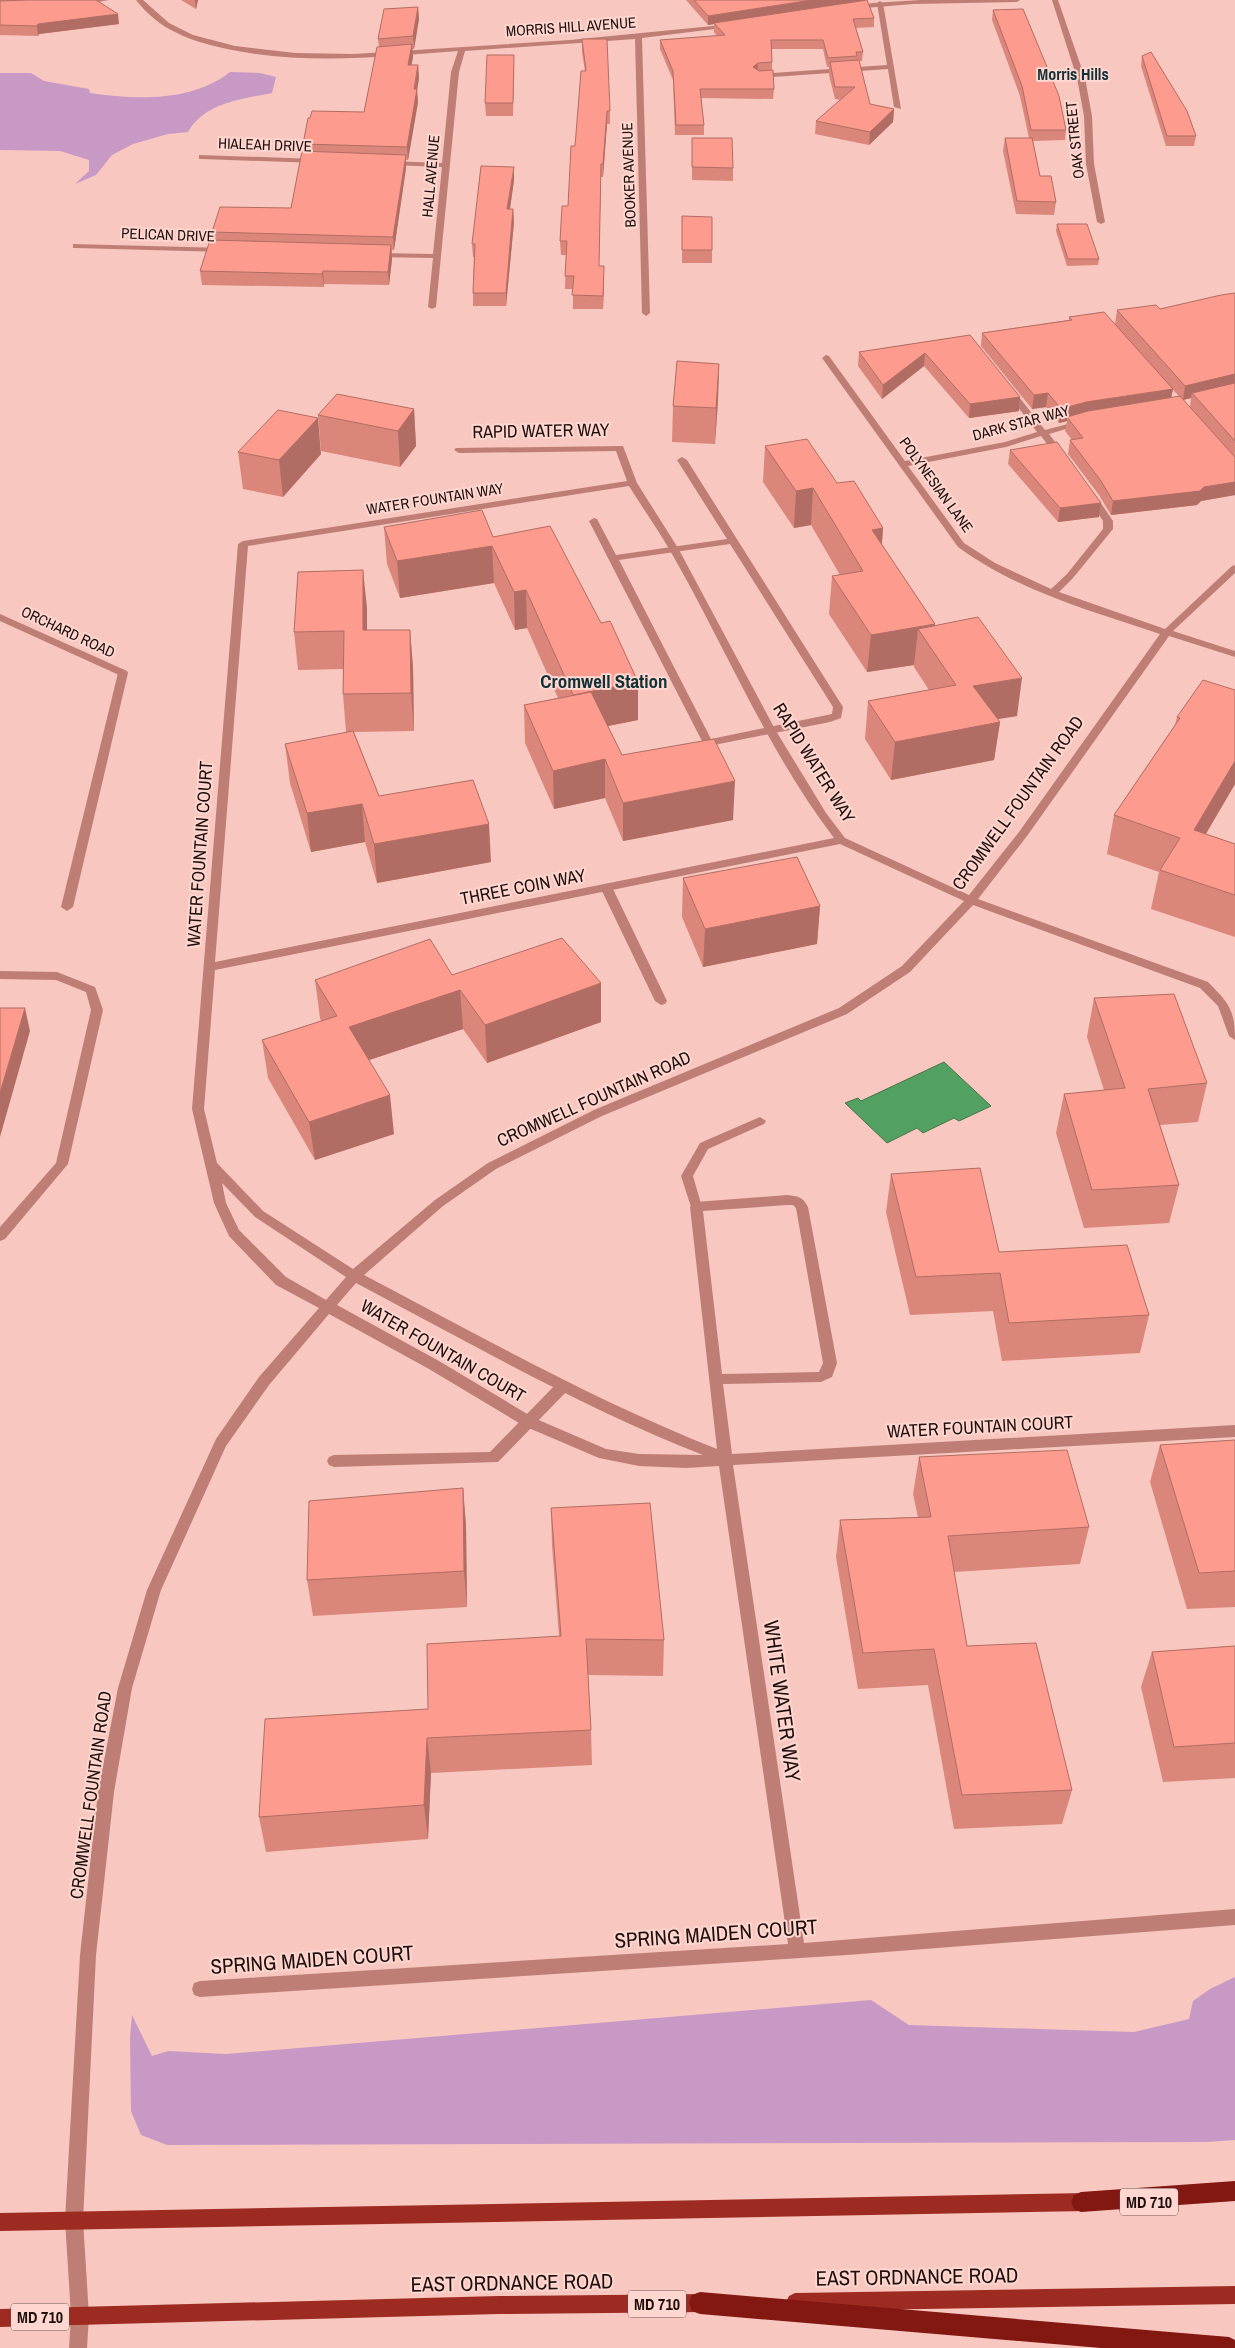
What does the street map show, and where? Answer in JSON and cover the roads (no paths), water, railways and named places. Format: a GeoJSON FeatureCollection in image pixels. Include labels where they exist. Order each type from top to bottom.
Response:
{"type":"FeatureCollection","features":[{"type":"Feature","properties":{"kind":"highway"},"geometry":{"type":"LineString","coordinates":[[1081,2202],[1235,2191]]}},
{"type":"Feature","properties":{"kind":"highway"},"geometry":{"type":"LineString","coordinates":[[700,2303],[1229,2348]]}},
{"type":"Feature","properties":{"kind":"main road","name":"MD 710"},"geometry":{"type":"LineString","coordinates":[[0,2222],[1235,2200]]}},
{"type":"Feature","properties":{"kind":"main road","name":"EAST ORDNANCE ROAD"},"geometry":{"type":"LineString","coordinates":[[0,2318],[499,2305],[1235,2295]]}},
{"type":"Feature","properties":{"kind":"street"},"geometry":{"type":"LineString","coordinates":[[70,5],[106,0]]}},
{"type":"Feature","properties":{"kind":"street","name":"MORRIS HILL AVENUE"},"geometry":{"type":"LineString","coordinates":[[139,0],[152,13],[177,31],[220,45],[268,55],[340,58],[638,36],[735,25]]}},
{"type":"Feature","properties":{"kind":"street"},"geometry":{"type":"LineString","coordinates":[[843,8],[918,0],[956,2],[1017,0]]}},
{"type":"Feature","properties":{"kind":"street","name":"OAK STREET"},"geometry":{"type":"LineString","coordinates":[[1055,0],[1081,78],[1088,116],[1090,164],[1101,222]]}},
{"type":"Feature","properties":{"kind":"street"},"geometry":{"type":"LineString","coordinates":[[880,4],[898,107]]}},
{"type":"Feature","properties":{"kind":"street","name":"BOOKER AVENUE"},"geometry":{"type":"LineString","coordinates":[[638,36],[646,313]]}},
{"type":"Feature","properties":{"kind":"street","name":"HALL AVENUE"},"geometry":{"type":"LineString","coordinates":[[432,307],[455,72],[462,49]]}},
{"type":"Feature","properties":{"kind":"street"},"geometry":{"type":"LineString","coordinates":[[758,76],[891,67]]}},
{"type":"Feature","properties":{"kind":"street","name":"HIALEAH DRIVE"},"geometry":{"type":"LineString","coordinates":[[202,157],[329,161]]}},
{"type":"Feature","properties":{"kind":"street"},"geometry":{"type":"LineString","coordinates":[[378,163],[446,165]]}},
{"type":"Feature","properties":{"kind":"street","name":"PELICAN DRIVE"},"geometry":{"type":"LineString","coordinates":[[76,246],[233,251]]}},
{"type":"Feature","properties":{"kind":"street"},"geometry":{"type":"LineString","coordinates":[[370,254],[438,256]]}},
{"type":"Feature","properties":{"kind":"street","name":"POLYNESIAN LANE"},"geometry":{"type":"LineString","coordinates":[[826,358],[961,545],[980,560],[1052,593],[1166,633],[1235,654]]}},
{"type":"Feature","properties":{"kind":"street"},"geometry":{"type":"LineString","coordinates":[[1005,385],[1066,462]]}},
{"type":"Feature","properties":{"kind":"street","name":"DARK STAR WAY"},"geometry":{"type":"LineString","coordinates":[[903,464],[1006,444],[1094,419]]}},
{"type":"Feature","properties":{"kind":"street","name":"RAPID WATER WAY"},"geometry":{"type":"LineString","coordinates":[[459,450],[620,448],[632,483],[672,548],[771,731],[822,815],[841,840],[971,900],[1204,985],[1223,1004],[1235,1036]]}},
{"type":"Feature","properties":{"kind":"street"},"geometry":{"type":"LineString","coordinates":[[682,460],[731,541],[838,708],[838,716],[830,719],[685,748]]}},
{"type":"Feature","properties":{"kind":"street","name":"WATER FOUNTAIN WAY"},"geometry":{"type":"LineString","coordinates":[[243,544],[632,483]]}},
{"type":"Feature","properties":{"kind":"street"},"geometry":{"type":"LineString","coordinates":[[1052,593],[1070,576],[1108,529],[1108,521],[1102,509],[1084,486]]}},
{"type":"Feature","properties":{"kind":"street"},"geometry":{"type":"LineString","coordinates":[[594,521],[708,743]]}},
{"type":"Feature","properties":{"kind":"street"},"geometry":{"type":"LineString","coordinates":[[614,558],[672,548],[731,541]]}},
{"type":"Feature","properties":{"kind":"street","name":"WATER FOUNTAIN COURT"},"geometry":{"type":"LineString","coordinates":[[243,544],[198,1109],[220,1203],[234,1233],[281,1281],[434,1365],[529,1422],[604,1454],[639,1460],[686,1462],[1235,1432]]}},
{"type":"Feature","properties":{"kind":"street","name":"CROMWELL FOUNTAIN ROAD"},"geometry":{"type":"LineString","coordinates":[[78,2348],[80,2316],[74,2220],[88,1955],[106,1792],[125,1688],[154,1590],[221,1443],[264,1381],[354,1276],[439,1203],[492,1166],[598,1113],[843,1011],[906,969],[971,900],[1023,834],[1166,633],[1235,568]]}},
{"type":"Feature","properties":{"kind":"street","name":"ORCHARD ROAD"},"geometry":{"type":"LineString","coordinates":[[0,617],[123,673],[67,907]]}},
{"type":"Feature","properties":{"kind":"street","name":"THREE COIN WAY"},"geometry":{"type":"LineString","coordinates":[[210,966],[607,889],[841,840]]}},
{"type":"Feature","properties":{"kind":"street"},"geometry":{"type":"LineString","coordinates":[[607,889],[661,1001]]}},
{"type":"Feature","properties":{"kind":"street"},"geometry":{"type":"LineString","coordinates":[[0,975],[57,976],[91,990],[97,1010],[62,1164],[0,1236]]}},
{"type":"Feature","properties":{"kind":"street","name":"WHITE WATER WAY"},"geometry":{"type":"LineString","coordinates":[[760,1120],[704,1146],[687,1176],[696,1207],[716,1379],[796,1950]]}},
{"type":"Feature","properties":{"kind":"street","name":"WATER FOUNTAIN COURT"},"geometry":{"type":"LineString","coordinates":[[212,1166],[259,1214],[354,1276],[564,1386],[656,1431],[727,1459]]}},
{"type":"Feature","properties":{"kind":"street"},"geometry":{"type":"LineString","coordinates":[[696,1207],[787,1200],[796,1201],[802,1207],[830,1363],[827,1373],[821,1377],[716,1379]]}},
{"type":"Feature","properties":{"kind":"street"},"geometry":{"type":"LineString","coordinates":[[334,1462],[493,1458],[564,1386]]}},
{"type":"Feature","properties":{"kind":"street","name":"SPRING MAIDEN COURT"},"geometry":{"type":"LineString","coordinates":[[200,1989],[796,1950],[1235,1917]]}},
{"type":"Feature","properties":{"kind":"district","name":"Morris Hills"},"geometry":{"type":"Point","coordinates":[1073,74]}},
{"type":"Feature","properties":{"kind":"district","name":"Cromwell Station"},"geometry":{"type":"Point","coordinates":[604,681]}}]}
